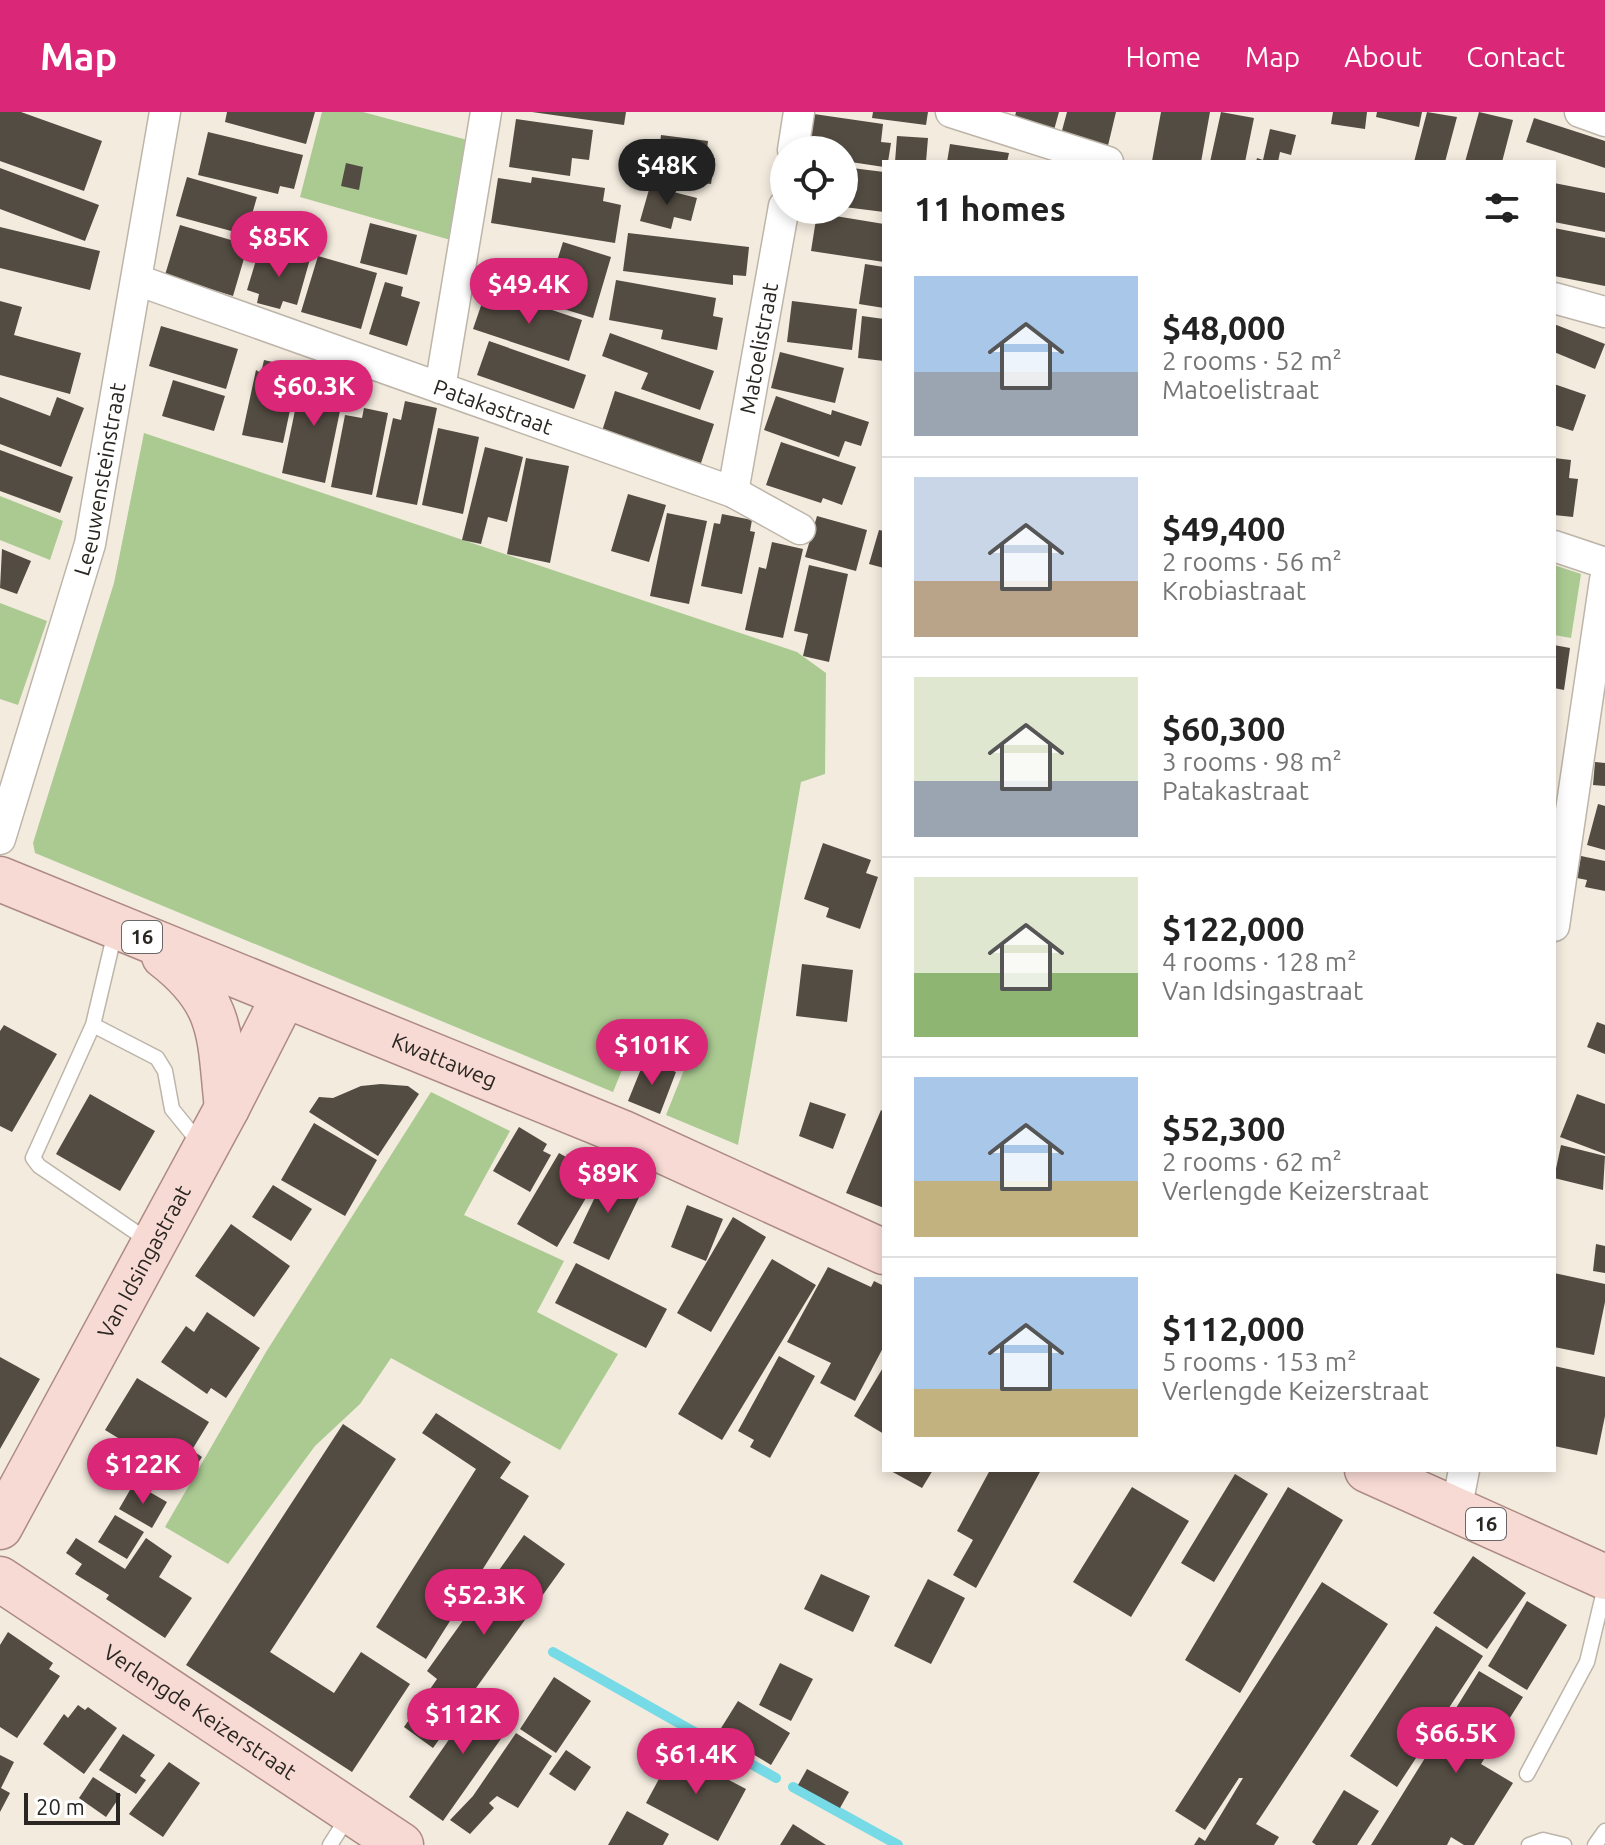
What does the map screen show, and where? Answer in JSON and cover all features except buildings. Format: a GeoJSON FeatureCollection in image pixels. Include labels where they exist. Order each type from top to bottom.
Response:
{"type":"FeatureCollection","features":[{"type":"Feature","properties":{"kind":"main road","name":"Kwattaweg"},"geometry":{"type":"LineString","coordinates":[[0,879],[621,1132],[882,1251]]}},
{"type":"Feature","properties":{"kind":"main road"},"geometry":{"type":"LineString","coordinates":[[127,931],[188,974],[212,1009],[220,1040],[227,1108]]}},
{"type":"Feature","properties":{"kind":"main road","name":"Van Idsingastraat"},"geometry":{"type":"LineString","coordinates":[[0,1527],[227,1108],[284,996]]}},
{"type":"Feature","properties":{"kind":"main road","name":"16"},"geometry":{"type":"LineString","coordinates":[[1376,1472],[1460,1490],[1605,1577]]}},
{"type":"Feature","properties":{"kind":"main road","name":"Verlengde Keizerstraat"},"geometry":{"type":"LineString","coordinates":[[0,1579],[340,1828],[401,1845]]}},
{"type":"Feature","properties":{"kind":"street","name":"Leeuwensteinstraat"},"geometry":{"type":"LineString","coordinates":[[0,839],[90,544],[165,112]]}},
{"type":"Feature","properties":{"kind":"street"},"geometry":{"type":"LineString","coordinates":[[440,388],[486,112]]}},
{"type":"Feature","properties":{"kind":"street"},"geometry":{"type":"LineString","coordinates":[[795,136],[799,112]]}},
{"type":"Feature","properties":{"kind":"street"},"geometry":{"type":"LineString","coordinates":[[951,112],[1102,160]]}},
{"type":"Feature","properties":{"kind":"street"},"geometry":{"type":"LineString","coordinates":[[1580,112],[1605,121]]}},
{"type":"Feature","properties":{"kind":"street","name":"Matoelistraat"},"geometry":{"type":"LineString","coordinates":[[733,492],[781,224]]}},
{"type":"Feature","properties":{"kind":"street","name":"Patakastraat"},"geometry":{"type":"LineString","coordinates":[[137,280],[733,492],[800,529]]}},
{"type":"Feature","properties":{"kind":"street"},"geometry":{"type":"LineString","coordinates":[[1556,299],[1605,312]]}},
{"type":"Feature","properties":{"kind":"street"},"geometry":{"type":"LineString","coordinates":[[1556,547],[1605,563]]}},
{"type":"Feature","properties":{"kind":"street"},"geometry":{"type":"LineString","coordinates":[[1556,912],[1605,580]]}},
{"type":"Feature","properties":{"kind":"lane"},"geometry":{"type":"LineString","coordinates":[[127,931],[93,1025],[33,1158],[153,1245]]}},
{"type":"Feature","properties":{"kind":"lane"},"geometry":{"type":"LineString","coordinates":[[93,1025],[157,1058],[165,1071],[172,1109],[205,1149]]}},
{"type":"Feature","properties":{"kind":"lane"},"geometry":{"type":"LineString","coordinates":[[1527,1774],[1587,1662],[1605,1587]]}},
{"type":"Feature","properties":{"kind":"lane"},"geometry":{"type":"LineString","coordinates":[[1595,1845],[1605,1831]]}},
{"type":"Feature","properties":{"kind":"lane"},"geometry":{"type":"LineString","coordinates":[[1529,1845],[1543,1840],[1564,1845]]}},
{"type":"Feature","properties":{"kind":"green space"},"geometry":{"type":"Polygon","coordinates":[[[322,112],[363,112],[471,141],[454,241],[300,197],[322,112]]]}},
{"type":"Feature","properties":{"kind":"green space"},"geometry":{"type":"Polygon","coordinates":[[[144,433],[797,652],[826,673],[825,774],[801,782],[738,1145],[666,1115],[688,1060],[636,1036],[613,1092],[35,853],[33,843],[114,583],[144,433]]]}},
{"type":"Feature","properties":{"kind":"green space"},"geometry":{"type":"Polygon","coordinates":[[[0,496],[63,521],[50,560],[0,540],[0,496]]]}},
{"type":"Feature","properties":{"kind":"green space"},"geometry":{"type":"Polygon","coordinates":[[[1556,566],[1581,574],[1571,638],[1556,635],[1556,566]]]}},
{"type":"Feature","properties":{"kind":"green space"},"geometry":{"type":"Polygon","coordinates":[[[0,603],[47,621],[18,705],[0,699],[0,603]]]}},
{"type":"Feature","properties":{"kind":"green space"},"geometry":{"type":"Polygon","coordinates":[[[431,1092],[510,1131],[464,1215],[564,1261],[537,1312],[618,1354],[560,1450],[391,1358],[360,1404],[315,1446],[228,1564],[165,1527],[266,1352],[431,1092]]]}},
{"type":"Feature","properties":{"kind":"waterway"},"geometry":{"type":"LineString","coordinates":[[553,1652],[776,1778]]}},
{"type":"Feature","properties":{"kind":"waterway"},"geometry":{"type":"LineString","coordinates":[[793,1787],[898,1845]]}}]}
